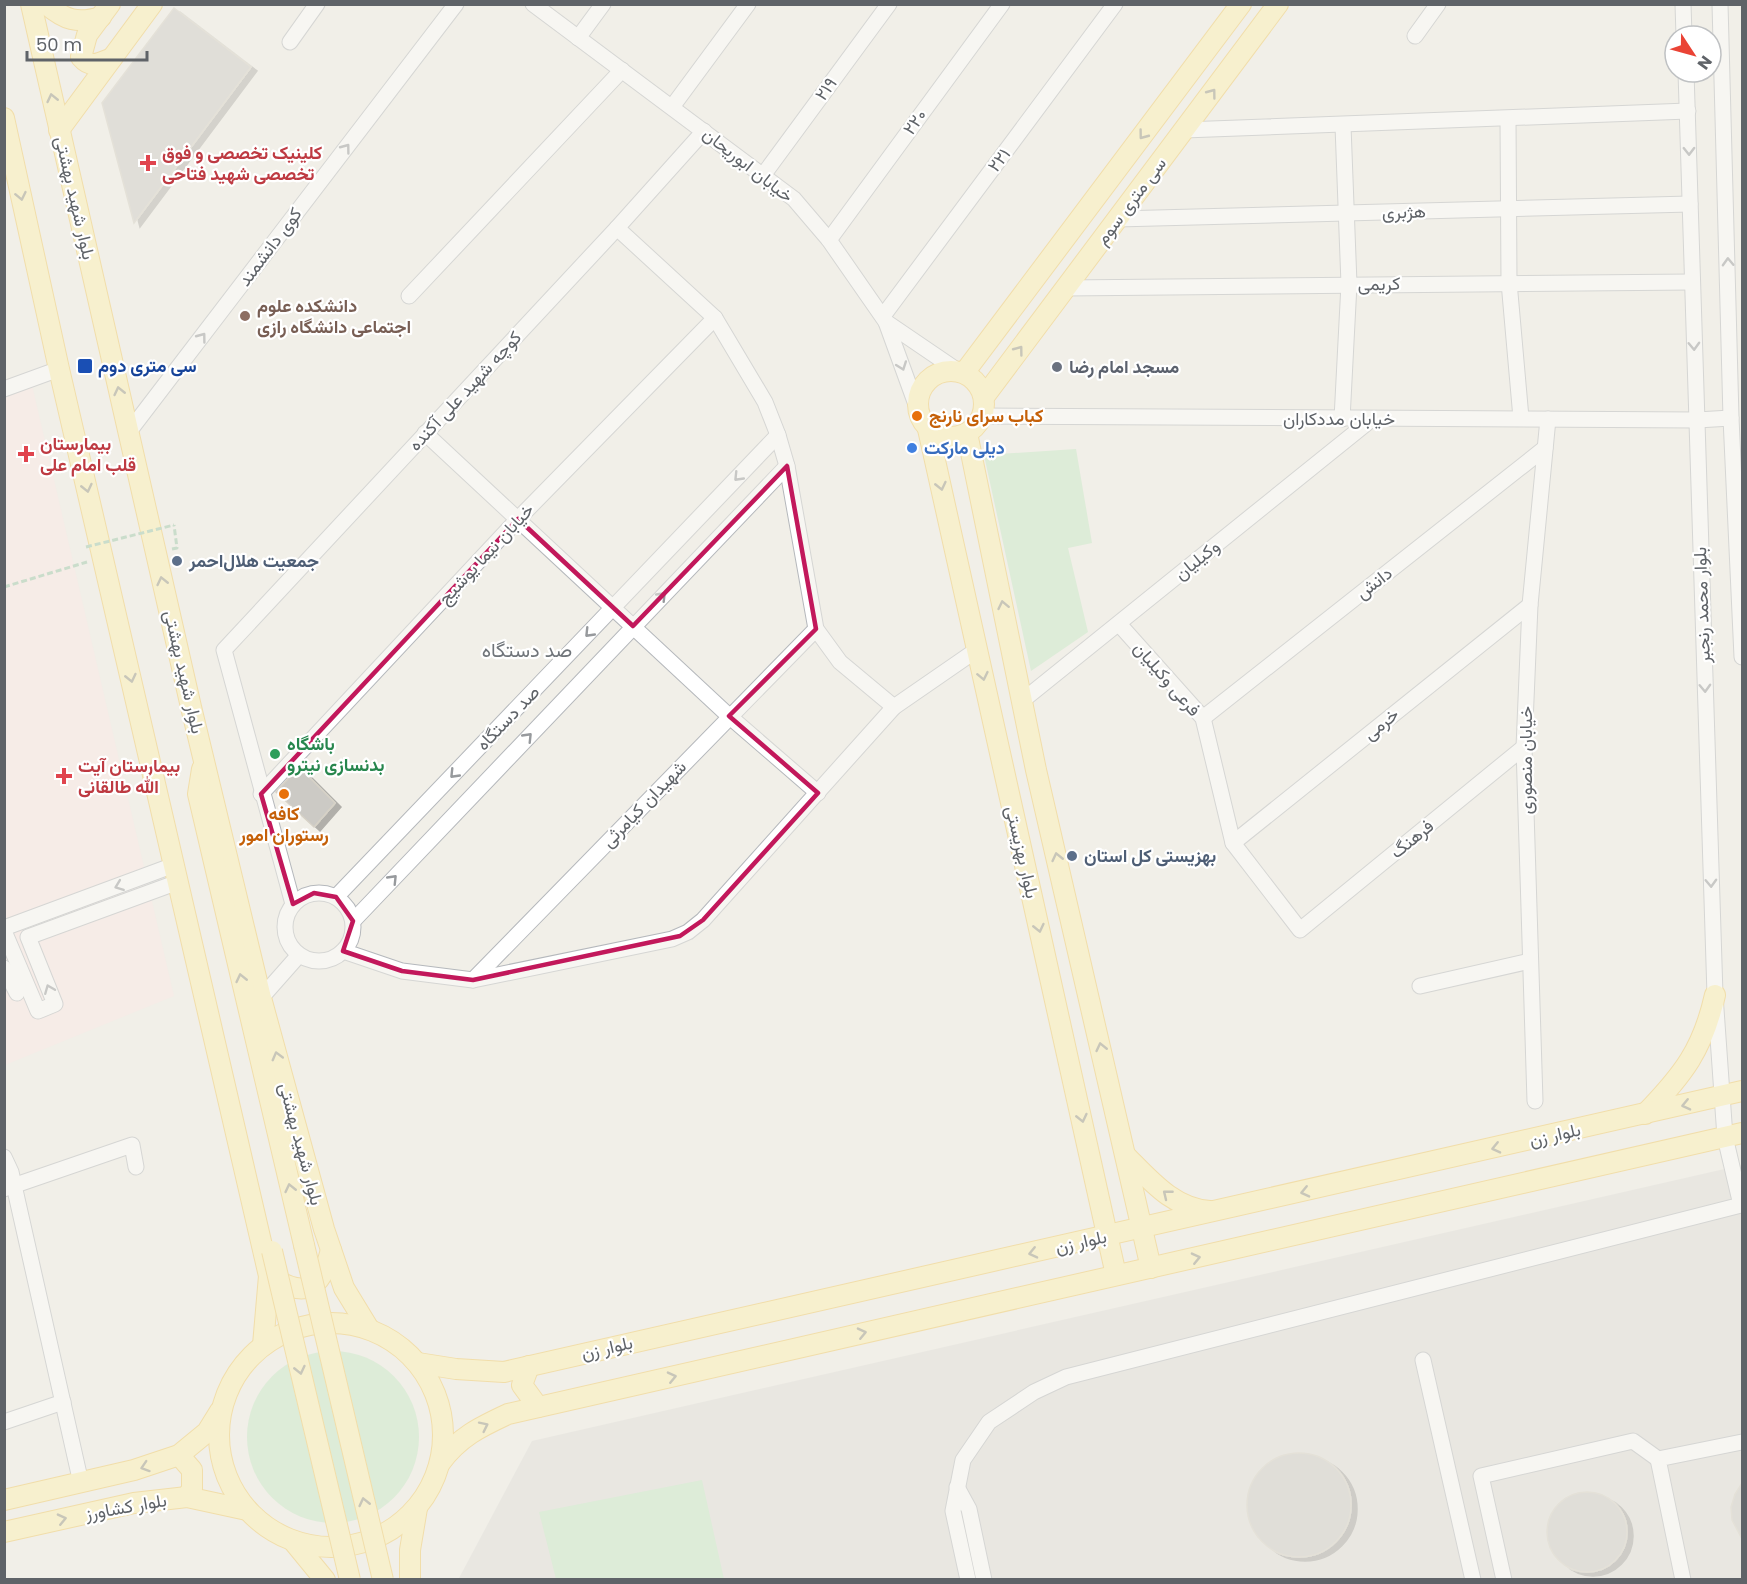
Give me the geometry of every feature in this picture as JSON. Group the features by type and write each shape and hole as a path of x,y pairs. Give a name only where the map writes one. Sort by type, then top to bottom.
{"main road":[{"name":"بلوار شهید بهشتی","path":"31,4 128,433 261,998 331,1250 344,1288 369,1329"},
{"path":"46,4 70,21 83,22 106,11"},
{"path":"59,130 152,4"},
{"name":"سی متری سوم","path":"961,372 1241,4"},
{"name":"سی متری سوم","path":"983,406 1065,288 1278,4"},
{"path":"106,11 87,35 81,57 87,64 94,65 112,58"},
{"path":"4,118 59,369 94,552 152,769 269,1276 263,1345"},
{"path":"943,371 961,372 977,382 983,406 967,433 947,437 928,429 918,410 918,400 926,381 943,371"},
{"name":"بلوار بهزیستی","path":"928,429 1116,1275"},
{"name":"بلوار بهزیستی","path":"967,433 1036,770 1151,1268"},
{"path":"203,756 198,794 383,1580"},
{"path":"152,769 169,800 350,1580"},
{"path":"1005,774 1036,770"},
{"path":"1644,1114 1683,1072 1695,1054 1704,1037 1715,995"},
{"name":"بلوار زن","path":"418,1363 456,1369 504,1372 1219,1212 1743,1091"},
{"path":"440,1463 451,1448 468,1433 508,1414 1734,1135"},
{"path":"1126,1156 1174,1200 1195,1210 1219,1212"},
{"path":"269,1276 295,1290 307,1289 320,1279 331,1250"},
{"path":"342,1323 369,1329 404,1349 428,1377 441,1410 444,1428 440,1463 431,1487 417,1508 396,1527 364,1542 346,1547 319,1547 293,1541 268,1528 247,1510 228,1480 219,1445 222,1408 237,1373 263,1345 287,1331 314,1324 342,1323"},
{"path":"529,1366 522,1385 538,1407"},
{"name":"بلوار کشاورز","path":"4,1500 134,1470 179,1455 207,1432 222,1408"},
{"path":"179,1455 192,1470 192,1489 187,1497"},
{"name":"بلوار کشاورز","path":"4,1532 134,1503 187,1497 247,1510"},
{"path":"410,1580 410,1550 417,1508"},
{"path":"293,1541 326,1580"}],"street":[{"path":"290,42 317,4"},
{"name":"کوی دانشمند","path":"128,433 456,4"},
{"name":"خیابان ابوریحان","path":"533,4 764,174 794,199 829,240 884,319 918,410"},
{"path":"578,38 603,4"},
{"path":"672,107 748,4"},
{"name":"۲۱۹","path":"764,174 889,4"},
{"name":"۲۲۰","path":"829,240 1002,4"},
{"name":"۲۲۱","path":"884,319 1115,4"},
{"path":"1415,36 1438,4"},
{"path":"1683,4 1684,24"},
{"name":"بلوار محمد رنجبر","path":"1720,4 1736,287 1731,418 1737,440 1743,657"},
{"path":"409,296 622,70"},
{"name":"بلوار محمد رنجبر","path":"957,1487 963,1460 989,1422 1008,1407 1066,1377 1741,1205 1730,1160 1734,1135 1720,1096 1715,995 1687,84"},
{"path":"1184,130 1343,126 1688,111"},
{"path":"1508,119 1509,282 1521,418"},
{"path":"1342,419 1349,284 1343,126"},
{"name":"کوچه شهید علی آکنده","path":"261,794 224,650 617,228 704,131"},
{"name":"هژبری","path":"1117,219 1690,204"},
{"path":"617,228 715,318 765,402 787,466 816,629 840,662 894,707"},
{"name":"کریمی","path":"1065,288 1692,282"},
{"name":"خیابان نیما یوشیج","path":"261,794 518,519 715,318"},
{"path":"884,319 961,372"},
{"path":"4,389 59,369"},
{"name":"خیابان مددکاران","path":"983,406 1342,419 1697,420 1731,418"},
{"name":"وکیلیان","path":"1022,701 1372,419"},
{"name":"خیابان منصوری","path":"1535,1101 1524,747 1530,605 1548,419"},
{"path":"425,433 729,716 818,793"},
{"name":"صد دستگاه","path":"336,897 778,435"},
{"name":"دانش","path":"1203,718 1545,448"},
{"name":"صد دستگاه","path":"353,921 787,466"},
{"name":"خرمی","path":"1233,843 1530,605"},
{"name":"فرعی وکیلیان","path":"1119,624 1203,718 1233,843"},
{"name":"شهیدان کیامرثی","path":"473,980 816,629"},
{"path":"344,951 402,971 473,980 672,939 688,932 703,920 894,707 978,649"},
{"name":"فرهنگ","path":"1233,843 1300,930 1524,747"},
{"path":"261,794 293,904"},
{"path":"176,874 28,937 55,1004 38,1011 4,930 176,874"},
{"path":"314,893 336,897 344,903 353,921 350,942 344,951 322,961 299,955 289,945 285,931 286,917 293,904 314,893"},
{"path":"261,998 299,955"},
{"path":"1420,986 1530,961"},
{"path":"4,968 17,993"},
{"path":"9,1187 132,1145 136,1167"},
{"path":"4,1157 9,1187 81,1483"},
{"path":"1423,1360 1473,1580"},
{"path":"4,1422 63,1402"},
{"path":"1503,1580 1481,1476 1633,1441 1658,1459 1683,1580"},
{"path":"1658,1459 1743,1442"},
{"path":"957,1487 953,1511 968,1580"},
{"path":"957,1487 969,1509 984,1580"}],"path":[{"path":"4,587 94,552 174,525 177,548"}],"highlighted area":[{"path":"787,466 816,629 729,716 818,793 703,920 680,936 473,980 402,971 343,951 353,921 336,897 314,893 293,904 261,794 518,519 633,626"}],"shaded area":[{"name":"بیمارستان آیت الله طالقانی","path":"32,385 174,996 5,1065 4,395"},
{"path":"1742,1165 1742,1579 458,1580 532,1441"}],"green space":[{"path":"1076,449 1092,543 1068,548 1088,632 1031,671 984,455"},
{"path":"333,1351 350,1352 366,1357 381,1365 394,1376 405,1389 413,1404 418,1420 418,1454 413,1470 405,1485 394,1498 381,1509 366,1517 350,1522 333,1523 316,1522 300,1517 285,1509 272,1498 261,1485 253,1470 248,1454 247,1437 248,1420 253,1404 261,1389 272,1376 285,1365 300,1357 316,1352"},
{"path":"702,1480 724,1579 556,1579 539,1512"}],"building":[{"name":"کلینیک تخصصی و فوق تخصصی شهید فتاحی","path":"174,8 251,67 134,223 102,103"},
{"path":"299,767 335,803 314,827 276,792"},
{"path":"1299,1453 1319,1457 1328,1462 1342,1476 1347,1485 1351,1505 1347,1525 1342,1534 1328,1548 1319,1553 1299,1557 1279,1553 1270,1548 1256,1534 1251,1525 1247,1505 1251,1485 1256,1476 1270,1462 1279,1457"},
{"path":"1742,1483 1742,1539 1732,1520 1731,1507"},
{"path":"1587,1492 1602,1495 1615,1504 1624,1517 1627,1532 1624,1547 1615,1560 1602,1569 1587,1572 1572,1569 1559,1560 1550,1547 1547,1532 1550,1517 1559,1504 1572,1495"}],"place":[{"name":"کلینیک تخصصی و فوق تخصصی شهید فتاحی","path":"148,163"},
{"name":"دانشکده علوم اجتماعی دانشگاه رازی","path":"245,316"},
{"name":"سی متری دوم","path":"85,366"},
{"name":"مسجد امام رضا","path":"1057,367"},
{"name":"کباب سرای نارنج","path":"917,416"},
{"name":"دیلی مارکت","path":"912,448"},
{"name":"بیمارستان قلب امام علی","path":"26,454"},
{"name":"جمعیت هلال‌احمر","path":"177,561"},
{"name":"باشگاه بدنسازی نیترو","path":"275,754"},
{"name":"بیمارستان آیت الله طالقانی","path":"64,776"},
{"name":"کافه رستوران امور","path":"284,794"},
{"name":"بهزیستی کل استان","path":"1072,856"}],"district":[{"name":"صد دستگاه","path":"527,650"}]}
